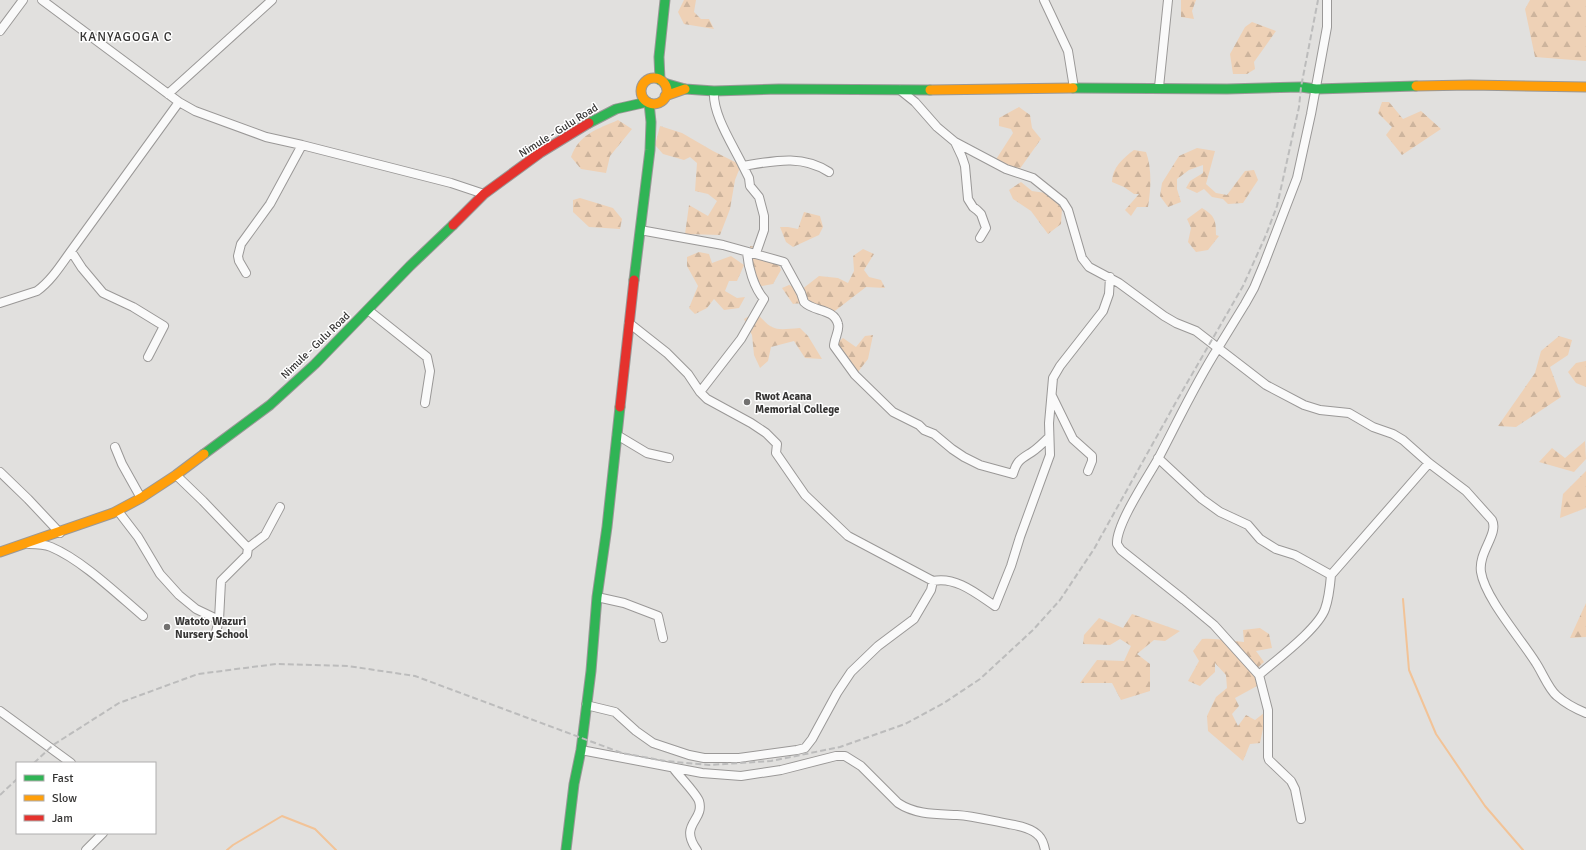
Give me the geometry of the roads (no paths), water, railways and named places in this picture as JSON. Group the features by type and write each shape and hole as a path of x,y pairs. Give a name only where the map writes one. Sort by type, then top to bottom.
{"main road":[{"path":"665,0 659,57 662,82 667,91 666,96"},
{"path":"649,79 659,57"},
{"path":"566,850 574,784 581,750 591,671 597,597 607,527 629,323 650,150 652,122 651,103 642,96 641,90 644,82 655,78 662,82 685,89 714,91 779,89 900,90 1159,87 1227,89 1301,87 1316,89 1463,86 1586,87"},
{"path":"651,103 685,89"},
{"name":"Nimule - Gulu Road","path":"0,552 24,543 60,533 118,511 176,475 270,405 315,364 484,194 540,153 596,119 616,109 641,90"},
{"name":"Nimule - Gulu Road","path":"616,109 651,103"}],"street":[{"path":"0,31 23,0"},
{"path":"42,0 179,102 195,111 272,138 451,184 484,194"},
{"path":"168,94 272,0"},
{"path":"1044,0 1068,51 1074,88"},
{"path":"1159,87 1168,0"},
{"path":"1301,819 1295,789 1291,781 1269,760 1268,757 1268,710 1259,675 1214,625 1121,550 1117,544 1118,534 1134,500 1158,458 1184,407 1254,288 1283,215 1296,178 1316,89 1327,27 1327,0"},
{"path":"900,90 915,102 937,127 955,142 1006,169 1033,178 1063,202 1068,210 1084,262 1093,270 1110,277 1156,311 1176,323 1196,331 1266,385 1284,395 1310,408 1349,413 1374,427 1404,440 1429,463 1466,491 1494,524 1493,532 1480,561 1483,580 1507,621 1556,696 1569,705 1586,713"},
{"path":"714,91 716,110 749,178 750,186 759,197 764,216 764,230 756,253"},
{"path":"0,303 42,288 71,251 96,214 112,197 179,102"},
{"path":"955,142 965,166 968,199 973,207 981,214 986,228 980,238"},
{"path":"246,272 238,256 241,244 270,204 302,145"},
{"path":"743,166 785,159 810,163 829,172"},
{"path":"640,230 723,245 784,262 801,292 804,302 811,308 828,312 834,317 839,325 834,346 855,375 893,412 919,425 924,430 934,434 964,458 980,465 1013,474 1015,466 1023,456 1033,452 1049,437"},
{"path":"71,251 82,268 103,293 133,307 164,326 148,357"},
{"path":"700,392 741,339 764,299 756,287 747,252"},
{"path":"629,323 667,353 688,374 700,392 715,404 752,423 766,433 776,444 776,453 805,496 848,536 934,581 943,580 956,582 995,606 1011,566 1050,455 1049,437 1052,382 1056,372 1085,332 1103,311 1109,294 1110,277"},
{"path":"368,310 427,357 430,371 425,402"},
{"path":"1051,396 1073,439 1092,456 1092,461 1088,471"},
{"path":"617,435 647,453 669,458"},
{"path":"115,447 122,464 141,498"},
{"path":"1158,458 1182,479 1194,492 1220,512 1248,526 1260,539 1276,549 1295,555 1331,575"},
{"path":"1259,675 1315,626 1321,618 1327,603 1331,575 1429,463"},
{"path":"0,472 60,533"},
{"path":"176,475 248,548"},
{"path":"216,632 219,620 221,581 243,560 248,548 264,535 280,507"},
{"path":"118,511 138,537 160,574 179,595 196,609 219,620"},
{"path":"24,543 50,547 76,562 95,575 143,616"},
{"path":"586,705 615,712 636,731 653,742 689,755 704,758 739,758 805,748 812,739 837,693 851,672 878,646 914,618 931,590 934,581"},
{"path":"597,597 624,603 658,616 663,638"},
{"path":"0,711 70,762"},
{"path":"581,750 674,769 741,776 781,770 836,756 845,756 861,766 903,807 914,811 938,815 958,815 1023,827 1039,835 1043,841 1045,850"},
{"path":"674,769 698,800 700,808 690,834 692,842 697,850"},
{"path":"86,850 102,834"}],"waterway":[{"path":"1403,599 1409,670 1436,734 1485,806 1523,850"},
{"path":"227,850 282,816 315,829 336,850"}],"railway":[{"path":"35,762 53,745 119,703 198,674 276,664 348,666 415,676 622,753 665,761 709,765 771,761 840,747 905,724 944,703 980,679 1033,630 1060,600 1094,549 1243,286 1266,235 1277,206 1299,107 1301,87 1318,0"},
{"path":"0,795 16,780"}],"place":[{"name":"Rwot Acana Memorial College","path":"747,402"},
{"name":"Watoto Wazuri Nursery School","path":"167,627"}],"district":[{"name":"KANYAGOGA C","path":"126,36"}]}
